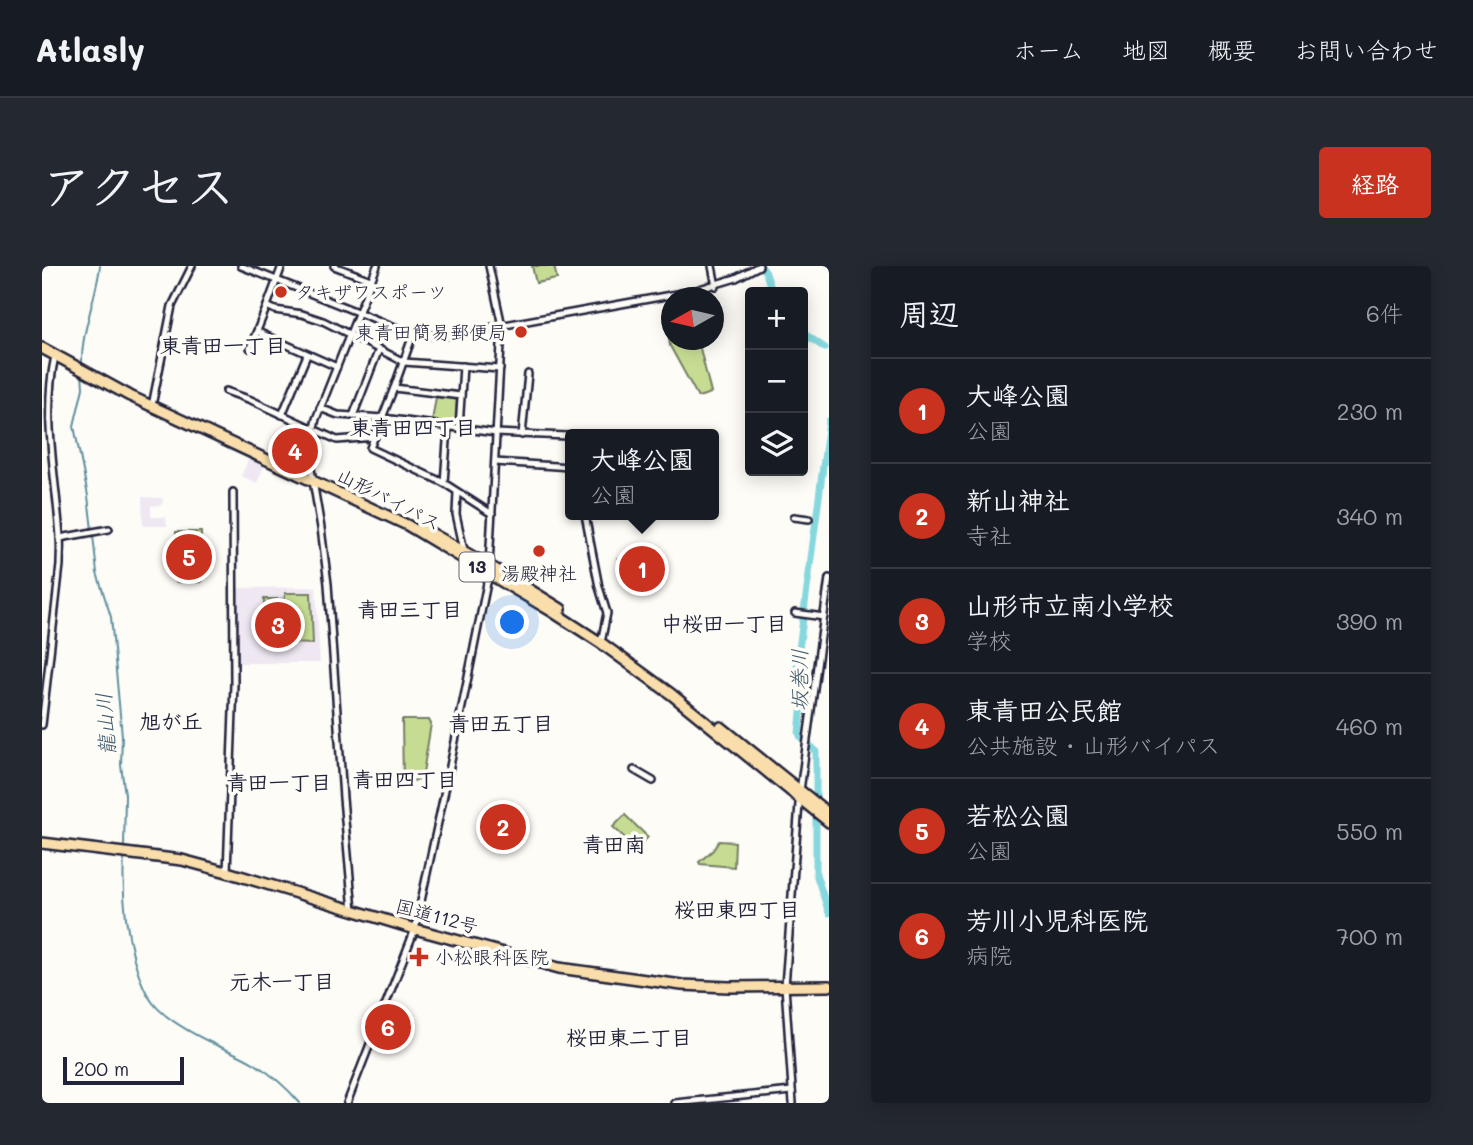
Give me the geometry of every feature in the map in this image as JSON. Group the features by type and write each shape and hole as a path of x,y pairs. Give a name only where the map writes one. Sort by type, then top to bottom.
{"highway":[{"name":"山形バイパス","path":"42,342 130,396 392,512 465,552 601,643 800,795 829,814"},
{"name":"山形バイパス","path":"42,348 68,360"},
{"name":"山形バイパス","path":"88,371 312,476 531,590 678,693 829,822"},
{"name":"国道112号","path":"42,843 182,860 415,929 559,968 682,985 829,986"}],"street":[{"path":"153,401 172,306 192,266"},
{"path":"242,266 359,313 414,332 444,336 716,286 757,267"},
{"path":"250,348 282,266"},
{"path":"334,266 371,280"},
{"path":"353,911 328,584 309,457 313,429 320,408 377,266"},
{"path":"347,1103 415,929 490,570 502,326 489,266"},
{"path":"712,266 716,286"},
{"path":"267,306 323,321 404,362 500,369"},
{"path":"258,332 337,367"},
{"path":"414,332 370,448 444,483 492,514"},
{"path":"353,416 379,349"},
{"path":"282,415 307,355"},
{"path":"42,725 58,593 60,538 45,426 45,376 55,356"},
{"path":"459,428 463,366"},
{"path":"522,435 527,374"},
{"path":"394,388 461,396"},
{"path":"226,391 337,440 375,437"},
{"path":"320,408 338,415 383,418 496,433 565,436"},
{"path":"444,483 448,427"},
{"path":"495,463 565,467"},
{"path":"227,872 234,675 233,492"},
{"path":"457,492 456,514 465,552"},
{"path":"794,517 809,519"},
{"path":"586,520 599,587 607,612 602,638"},
{"path":"60,538 108,529"},
{"path":"793,1103 785,986 800,795 829,578"},
{"path":"795,613 824,617"},
{"path":"634,770 653,781"},
{"path":"675,1103 792,1091"}],"shaded area":[{"path":"249,458 265,464 257,483 241,476"},
{"path":"142,497 162,498 161,505 151,506 151,517 166,517 167,526 143,525"},
{"path":"316,587 320,663 237,663 237,588"}],"green space":[{"path":"532,266 554,266 557,279 536,283"},
{"path":"672,350 700,350 711,393 698,397"},
{"path":"436,397 457,399 456,424 432,421"},
{"path":"176,532 201,532 201,582 176,582"},
{"path":"650,552 660,559 645,579 619,559"},
{"path":"285,593 311,593 313,644 264,642 264,599 285,599"},
{"path":"402,720 429,720 431,724 422,779 403,783"},
{"path":"625,815 648,837 637,849 613,827"},
{"path":"719,841 735,842 734,867 700,864"}],"waterway":[{"name":"龍山川","path":"82,364 84,339 100,266"},
{"path":"761,266 770,287"},
{"path":"808,336 825,348"},
{"name":"龍山川","path":"82,373 83,388 74,426 92,530"},
{"name":"坂巻川","path":"816,806 816,751 799,733 803,693 797,665 829,421"},
{"name":"龍山川","path":"93,535 97,573 111,617 122,736 124,848"},
{"name":"坂巻川","path":"816,817 816,874 829,913"},
{"name":"龍山川","path":"124,857 128,934 140,977 153,1003 183,1027 261,1068 300,1103"}],"place":[{"name":"タキザワスポーツ","path":"281,292"},
{"name":"東青田簡易郵便局","path":"521,332"},
{"name":"東青田公民館","path":"295,451"},
{"name":"湯殿神社","path":"539,551"},
{"name":"若松公園","path":"189,557"},
{"name":"大峰公園","path":"642,569"},
{"name":"山形市立南小学校","path":"278,625"},
{"name":"新山神社","path":"503,827"},
{"name":"小松眼科医院","path":"419,957"},
{"name":"芳川小児科医院","path":"388,1027"}],"district":[{"name":"東青田一丁目","path":"223,346"},
{"name":"東青田四丁目","path":"413,428"},
{"name":"青田三丁目","path":"410,610"},
{"name":"中桜田一丁目","path":"724,624"},
{"name":"旭が丘","path":"171,722"},
{"name":"青田五丁目","path":"501,724"},
{"name":"青田四丁目","path":"405,780"},
{"name":"青田一丁目","path":"279,783"},
{"name":"青田南","path":"614,845"},
{"name":"桜田東四丁目","path":"737,910"},
{"name":"元木一丁目","path":"282,982"},
{"name":"桜田東二丁目","path":"629,1038"}]}
